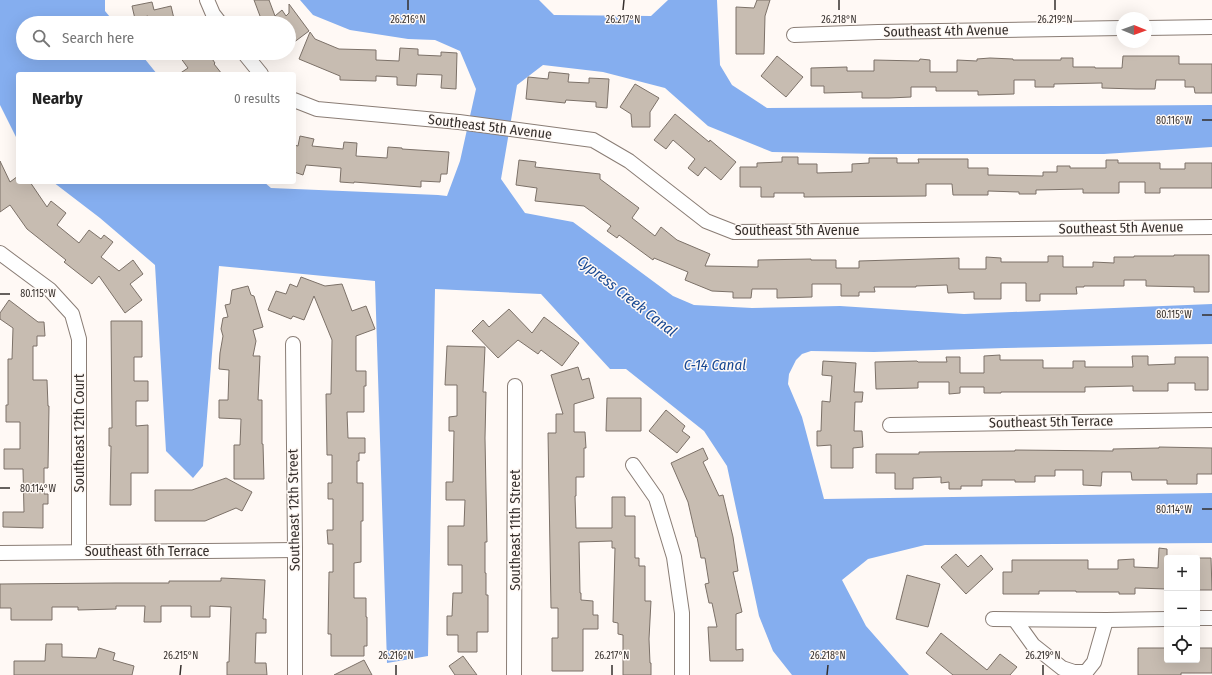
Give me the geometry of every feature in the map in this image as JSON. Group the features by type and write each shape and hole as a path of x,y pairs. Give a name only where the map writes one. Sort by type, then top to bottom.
{"street":[{"path":"207,0 215,16"},
{"path":"1152,28 1212,27"},
{"name":"Southeast 4th Avenue","path":"794,35 1116,28"},
{"path":"249,60 258,72"},
{"name":"Southeast 5th Avenue","path":"296,101 317,109 459,122 593,140 629,161 706,221 734,232 1212,227"},
{"name":"Southeast 12th Court","path":"0,253 50,290 72,314 79,339 79,552"},
{"name":"Southeast 12th Street","path":"292,344 295,675"},
{"name":"Southeast 11th Street","path":"514,675 515,386"},
{"name":"Southeast 5th Terrace","path":"890,425 1212,420"},
{"path":"633,465 656,498 674,557 682,613 682,675"},
{"name":"Southeast 6th Terrace","path":"0,553 295,550"},
{"path":"1200,618 1212,618"},
{"path":"992,619 1164,619"},
{"path":"1015,620 1033,645 1062,668 1086,674 1094,662 1106,620"}],"water":[{"path":"0,0 105,0 105,11 109,16 16,16 16,60 146,60 155,72 16,72 16,137 0,105"},
{"path":"300,0 539,0 554,15 651,16 668,0 717,0 720,65 732,85 767,108 1212,105 1212,147 1104,154 878,154 772,152 708,126 665,88 603,72 543,65 517,85 501,179 525,213 573,222 673,296 694,305 752,308 840,306 964,314 1212,304 1212,344 874,352 811,351 802,354 796,360 789,374 788,384 802,417 824,499 1212,493 1212,543 925,545 868,559 842,580 866,626 909,675 792,675 773,651 759,616 727,466 704,431 626,369 610,369 541,294 435,289 428,656 387,663 375,281 219,266 203,466 193,478 166,451 155,265 100,218 56,184 266,184 271,188 447,196 460,161 476,89 460,51 435,40 408,39 350,30 313,15"}],"building":[{"path":"254,0 269,0 275,16 260,16"},
{"path":"757,0 770,0 765,16 764,54 736,54 736,7 754,8"},
{"path":"152,2 154,10 171,6 173,16 134,16 132,6"},
{"path":"289,4 309,31 296,41 296,16 286,16 289,13"},
{"path":"282,10 286,16 275,16"},
{"path":"310,32 315,39 339,49 376,50 376,60 399,61 400,48 418,49 418,55 441,56 441,52 457,53 456,89 441,88 442,75 417,74 416,86 397,85 397,77 376,76 376,81 340,80 340,76 299,59"},
{"path":"777,56 803,77 786,97 761,76"},
{"path":"1123,56 1179,56 1179,64 1212,64 1212,93 1195,93 1194,87 1185,87 1185,80 1156,80 1155,89 1136,89 1102,88 1102,83 1054,84 1054,87 1035,87 1035,80 1014,80 1014,94 978,95 978,91 936,91 936,87 911,87 911,97 889,98 862,98 862,92 824,93 824,86 811,86 811,68 847,67 847,71 874,71 874,60 930,60 930,72 957,72 957,60 977,61 977,59 990,58 1013,60 1061,60 1061,58 1073,58 1073,67 1122,68"},
{"path":"182,60 213,60 220,72 182,72 188,68"},
{"path":"549,72 569,74 568,82 589,83 589,78 609,79 607,108 596,107 596,102 566,100 565,103 526,99 528,77 548,79"},
{"path":"635,84 659,98 650,112 650,127 632,127 631,114 620,107"},
{"path":"675,114 709,142 710,140 736,162 721,180 705,167 698,176 688,168 695,159 673,140 666,149 654,140"},
{"path":"300,136 314,139 312,146 343,149 344,142 357,143 356,156 387,158 388,147 449,152 447,174 441,174 440,182 421,181 421,187 340,182 341,168 306,165 303,175 296,173 296,146 298,146"},
{"path":"782,157 798,157 798,164 817,164 817,173 852,172 852,164 869,163 869,158 897,158 897,163 919,163 918,159 968,159 968,168 988,168 988,175 1043,176 1043,172 1057,172 1057,166 1070,166 1070,168 1106,168 1106,160 1118,160 1118,163 1160,163 1160,169 1185,169 1185,163 1212,163 1212,188 1160,188 1160,193 1145,193 1145,182 1119,182 1119,193 1083,193 1083,189 1036,190 1036,194 988,191 988,195 953,195 952,184 926,184 926,196 804,197 804,193 774,193 774,197 761,197 761,187 740,187 740,167 757,167 757,163 782,162"},
{"path":"519,160 536,162 535,167 600,174 600,179 639,208 632,218 655,236 661,227 677,240 710,254 705,266 758,267 758,260 811,259 836,260 836,268 859,268 859,261 959,258 959,269 986,269 986,257 1001,258 1001,262 1048,262 1048,256 1063,256 1063,267 1093,267 1093,262 1114,263 1114,257 1209,255 1209,292 1194,292 1194,287 1146,286 1146,280 1124,280 1124,286 1076,287 1077,294 1040,294 1040,301 1026,301 1026,283 1001,283 1001,299 974,299 974,292 948,293 947,285 874,287 875,292 859,292 859,296 841,296 841,284 812,284 812,297 777,298 777,289 752,289 751,298 733,298 733,292 712,291 685,280 688,272 654,258 653,260 619,235 617,238 607,231 611,226 584,206 535,201 537,188 516,185"},
{"path":"0,161 10,182 16,178 16,184 31,184 47,207 51,201 66,213 57,225 79,243 89,230 101,239 104,235 113,242 101,257 119,271 133,260 143,274 130,284 142,300 125,313 99,276 92,284 64,262 66,260 27,229 10,205 0,212"},
{"path":"301,277 325,286 342,284 352,311 366,306 375,329 356,336 356,371 366,371 366,386 364,386 364,412 347,412 348,438 365,438 365,453 359,453 359,461 357,461 357,483 363,483 361,562 354,563 354,598 366,598 367,646 364,646 364,656 331,656 331,634 328,634 329,572 333,572 333,544 328,544 327,530 333,530 333,499 328,499 328,483 332,483 332,455 327,455 326,394 331,394 332,340 314,296 304,320 293,316 291,319 268,310 276,291 286,294 290,284 297,287"},
{"path":"248,286 251,295 254,296 263,327 253,330 256,341 253,356 260,356 258,400 262,400 264,479 234,479 234,445 240,445 241,419 219,418 219,400 228,400 229,370 219,369 223,336 221,329 223,318 228,317 225,305 230,304 232,290"},
{"path":"9,300 38,322 44,322 45,336 37,336 37,346 33,346 33,380 47,380 49,406 48,468 44,468 44,494 48,494 48,504 43,504 43,528 3,527 3,512 24,512 23,469 4,469 4,449 20,449 20,422 6,422 6,405 8,405 8,359 12,359 13,328 0,319 0,313"},
{"path":"509,309 532,333 544,317 579,343 562,366 541,350 538,354 518,340 498,358 472,331 483,320 489,327"},
{"path":"111,321 142,321 142,357 134,357 134,381 148,381 148,401 136,401 136,426 148,425 148,473 131,473 131,505 110,505 111,446 109,446 109,428 112,428"},
{"path":"447,346 485,347 483,392 486,392 485,438 487,542 485,542 485,573 486,595 488,595 488,632 477,632 477,652 458,652 458,635 447,635 447,616 452,616 453,593 462,593 462,565 448,565 448,526 464,526 465,500 446,500 446,482 453,482 454,431 449,431 449,417 457,416 457,385 445,385"},
{"path":"1000,355 1000,360 1043,360 1043,368 1073,368 1073,361 1085,361 1085,367 1133,367 1132,356 1148,356 1148,365 1175,364 1175,357 1208,357 1208,390 1195,390 1195,383 1168,383 1168,391 1133,391 1133,386 1085,387 1085,392 984,393 984,387 960,387 960,393 949,394 949,382 918,382 918,388 876,389 875,362 947,362 946,357 960,357 960,373 984,373 984,356"},
{"path":"823,361 856,363 854,392 863,392 862,402 855,402 854,431 862,431 863,447 853,448 853,468 831,468 831,445 817,446 817,431 821,431 822,401 830,402 832,376 822,375"},
{"path":"578,367 582,380 589,378 594,398 574,404 574,432 585,432 586,448 584,448 584,477 576,477 576,528 612,528 612,497 625,497 625,516 635,516 635,558 639,558 639,566 645,566 645,601 651,601 649,639 651,675 623,675 623,635 618,634 618,623 613,622 615,548 612,548 612,541 579,542 581,600 593,601 593,615 598,615 598,629 583,629 583,671 552,671 552,638 558,638 558,608 551,608 548,433 556,433 556,414 563,414 551,375"},
{"path":"607,398 641,398 641,431 606,431"},
{"path":"666,410 685,426 682,431 690,437 677,453 649,431"},
{"path":"1159,447 1212,448 1212,474 1197,474 1197,484 1167,484 1167,480 1132,480 1131,472 1102,472 1101,486 1083,485 1083,470 1055,470 1055,476 1035,476 1035,482 1015,482 1015,480 982,480 982,486 961,486 961,489 949,489 949,482 941,483 941,477 913,478 913,489 895,489 895,473 876,473 876,454 919,454 919,452 1015,450 1113,451 1113,449"},
{"path":"703,448 708,459 703,462 719,496 723,495 733,537 738,571 733,572 742,612 736,614 736,650 743,649 743,661 710,661 708,627 717,627 712,603 709,603 705,584 709,583 705,558 701,558 688,502 671,463"},
{"path":"226,478 252,492 242,511 236,508 205,521 155,521 155,490 192,490"},
{"path":"1159,548 1167,549 1167,555 1164,555 1164,589 1135,588 1135,594 1119,594 1119,592 1039,591 1039,594 1003,594 1003,572 1012,572 1012,560 1088,560 1088,569 1118,569 1118,560 1134,559 1134,567 1158,568"},
{"path":"956,554 968,567 981,555 993,569 966,594 941,567"},
{"path":"1200,558 1211,558 1212,590 1200,590"},
{"path":"907,575 940,584 928,627 896,619"},
{"path":"221,578 265,580 263,619 266,619 266,633 256,633 255,663 266,663 267,675 227,675 227,662 229,662 231,607 210,606 210,617 191,617 191,606 161,606 161,622 144,622 145,606 116,606 116,609 78,610 78,607 52,607 52,620 11,620 11,608 0,608 0,584 169,583 169,581 221,581"},
{"path":"941,633 987,670 1000,654 1017,667 1010,675 953,675 926,653"},
{"path":"46,644 62,644 62,657 96,658 99,648 115,653 113,660 134,666 132,675 14,675 14,661 45,661"},
{"path":"1138,648 1164,648 1164,663 1200,663 1200,648 1212,648 1212,673 1138,675"},
{"path":"463,656 477,675 455,675 449,666"},
{"path":"364,660 372,675 334,675"}],"water label":[{"name":"Cypress Creek Canal","path":"627,296"},
{"name":"C-14 Canal","path":"715,365"}]}
